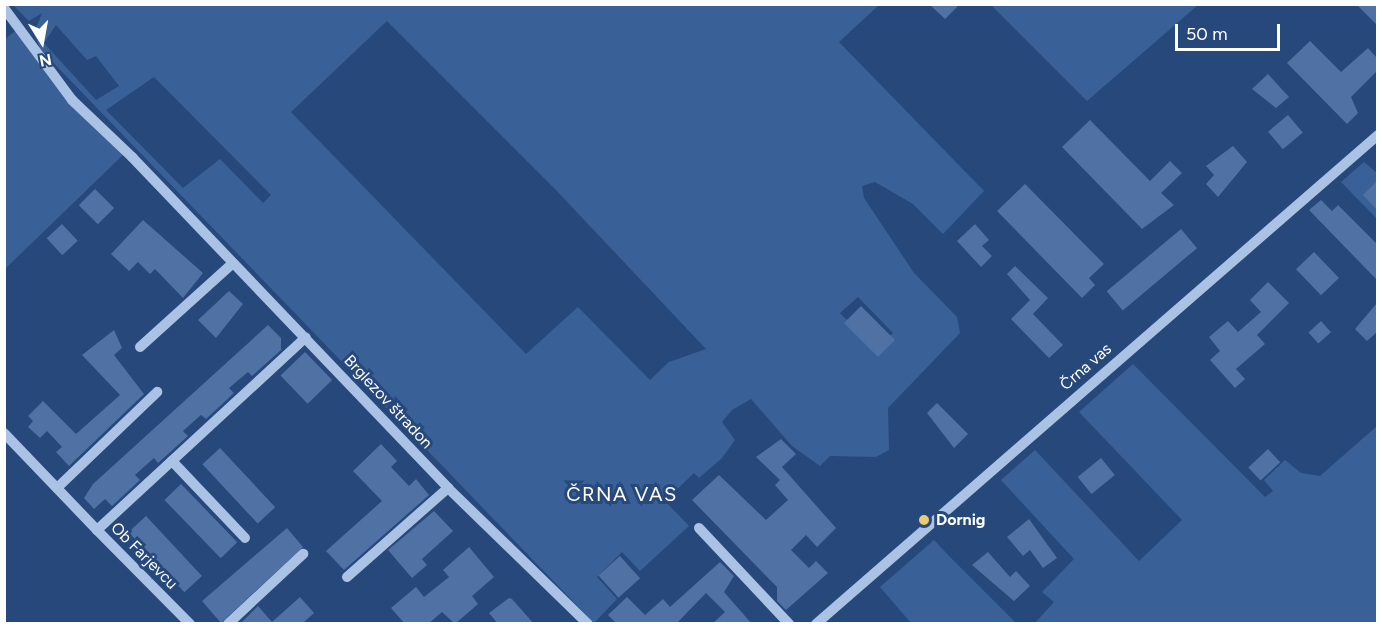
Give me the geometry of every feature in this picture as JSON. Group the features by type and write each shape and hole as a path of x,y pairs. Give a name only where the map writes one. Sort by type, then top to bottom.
{"street":[{"name":"Brglezov štradon","path":"4,8 72,100 132,157 448,488 588,624"},
{"name":"Črna vas","path":"816,624 1377,135"},
{"path":"140,347 233,263"},
{"name":"Ob Farjevcu","path":"190,624 97,530 306,337"},
{"path":"57,488 157,392"},
{"path":"4,433 97,530"},
{"path":"172,461 245,538"},
{"path":"347,577 448,488"},
{"path":"699,528 789,624"},
{"path":"228,624 303,554"}],"shaded area":[{"path":"13,5 879,5 839,42 984,191 943,234 913,204 875,182 862,186 864,198 914,273 957,317 960,333 888,408 889,450 876,457 830,456 820,466 792,446 751,399 732,410 722,422 735,440 722,458 699,478 694,473 665,501 689,526 640,571 622,552 597,577 617,599 594,623 40,49 34,34 42,13 29,21","holes":["387,21 554,188 706,349 669,362 650,380 578,307 526,354 291,112","56,25 87,60 96,56 119,86 96,100 44,43","154,77 271,195 263,203 220,159 183,188 106,110","858,297 893,333 874,348 840,313"]},
{"path":"991,5 1198,5 1087,101"},
{"path":"18,29 125,153 5,269 5,39"},
{"path":"1364,162 1377,173 1377,219 1341,182"},
{"path":"1133,364 1265,497 1273,491 1264,480 1285,460 1301,473 1320,476 1377,426 1377,623 1035,623 1054,602 1042,592 1074,559 1001,480 1035,450 1139,561 1182,520 1079,412"},
{"path":"934,540 1016,623 911,623 880,587"}],"building":[{"path":"929,4 960,4 945,19"},
{"path":"1356,4 1377,4 1377,25"},
{"path":"1310,41 1341,72 1368,48 1377,58 1377,71 1351,97 1358,113 1347,124 1287,63"},
{"path":"1268,74 1289,97 1276,108 1252,89"},
{"path":"1288,115 1303,133 1283,149 1268,132"},
{"path":"1090,120 1150,181 1170,161 1182,173 1161,193 1174,205 1142,229 1062,147"},
{"path":"1233,146 1247,162 1218,197 1206,184 1214,175 1206,166"},
{"path":"1377,181 1377,210 1363,195"},
{"path":"1025,184 1104,264 1089,278 1095,285 1082,298 997,211"},
{"path":"95,189 114,208 98,224 79,205"},
{"path":"1321,200 1332,211 1338,205 1377,244 1377,280 1309,210"},
{"path":"143,220 203,273 183,298 155,269 150,274 138,262 129,271 111,254"},
{"path":"62,224 78,241 62,255 47,238"},
{"path":"975,224 989,240 982,246 992,256 981,267 957,241"},
{"path":"1181,229 1197,248 1123,311 1107,291"},
{"path":"1314,252 1339,278 1321,295 1296,269"},
{"path":"1015,266 1048,298 1033,314 1063,345 1049,358 1011,319 1030,300 1007,274"},
{"path":"1268,282 1289,303 1257,335 1265,344 1236,369 1245,379 1235,388 1210,360 1220,351 1209,337 1228,321 1238,332 1261,312 1250,300"},
{"path":"229,291 243,304 216,338 198,320"},
{"path":"1377,303 1377,332 1367,341 1355,329"},
{"path":"861,306 895,340 878,357 844,323"},
{"path":"1321,321 1331,332 1318,344 1308,332"},
{"path":"268,325 281,338 281,350 252,376 248,372 229,388 234,393 206,419 201,415 183,431 188,436 158,463 154,458 135,475 140,480 112,506 105,499 94,509 84,498 93,484"},
{"path":"114,330 122,348 114,355 144,394 69,466 56,452 62,447 47,431 40,438 28,427 33,421 28,416 43,401 76,434 120,395 82,355"},
{"path":"305,352 332,380 308,404 281,376"},
{"path":"937,403 968,434 954,448 927,413"},
{"path":"781,439 796,454 782,467 836,528 817,547 806,535 791,550 809,568 816,561 828,573 786,610 777,601 777,587 692,500 719,475 766,520 788,500 775,485 780,480 756,457"},
{"path":"381,444 397,461 391,467 409,486 416,479 429,495 344,570 326,551 382,501 353,471"},
{"path":"220,448 275,507 258,524 202,464"},
{"path":"1268,449 1280,462 1261,481 1248,467"},
{"path":"1101,458 1115,475 1092,494 1078,477"},
{"path":"181,484 237,542 221,558 164,500"},
{"path":"434,511 453,531 422,559 427,565 412,578 388,550"},
{"path":"146,516 202,576 184,592 128,532"},
{"path":"1029,519 1057,558 1043,568 1030,550 1023,556 1007,537"},
{"path":"287,528 303,547 221,623 202,601"},
{"path":"469,547 494,577 472,596 478,604 455,624 442,612 428,624 405,624 391,608 416,587 424,597 449,577 443,570"},
{"path":"988,552 1010,577 1016,571 1030,586 1014,601 972,565"},
{"path":"620,556 640,578 619,598 598,575"},
{"path":"720,562 734,576 724,592 752,624 712,624 725,612 706,593 676,624 617,624 608,615 627,597 645,615 663,599 670,607"},
{"path":"300,597 314,613 302,624 240,624 258,606 272,622"},
{"path":"509,598 534,624 498,624 489,613"}],"place":[{"name":"Dornig","path":"924,520"}],"district":[{"name":"ČRNA VAS","path":"622,494"}]}
